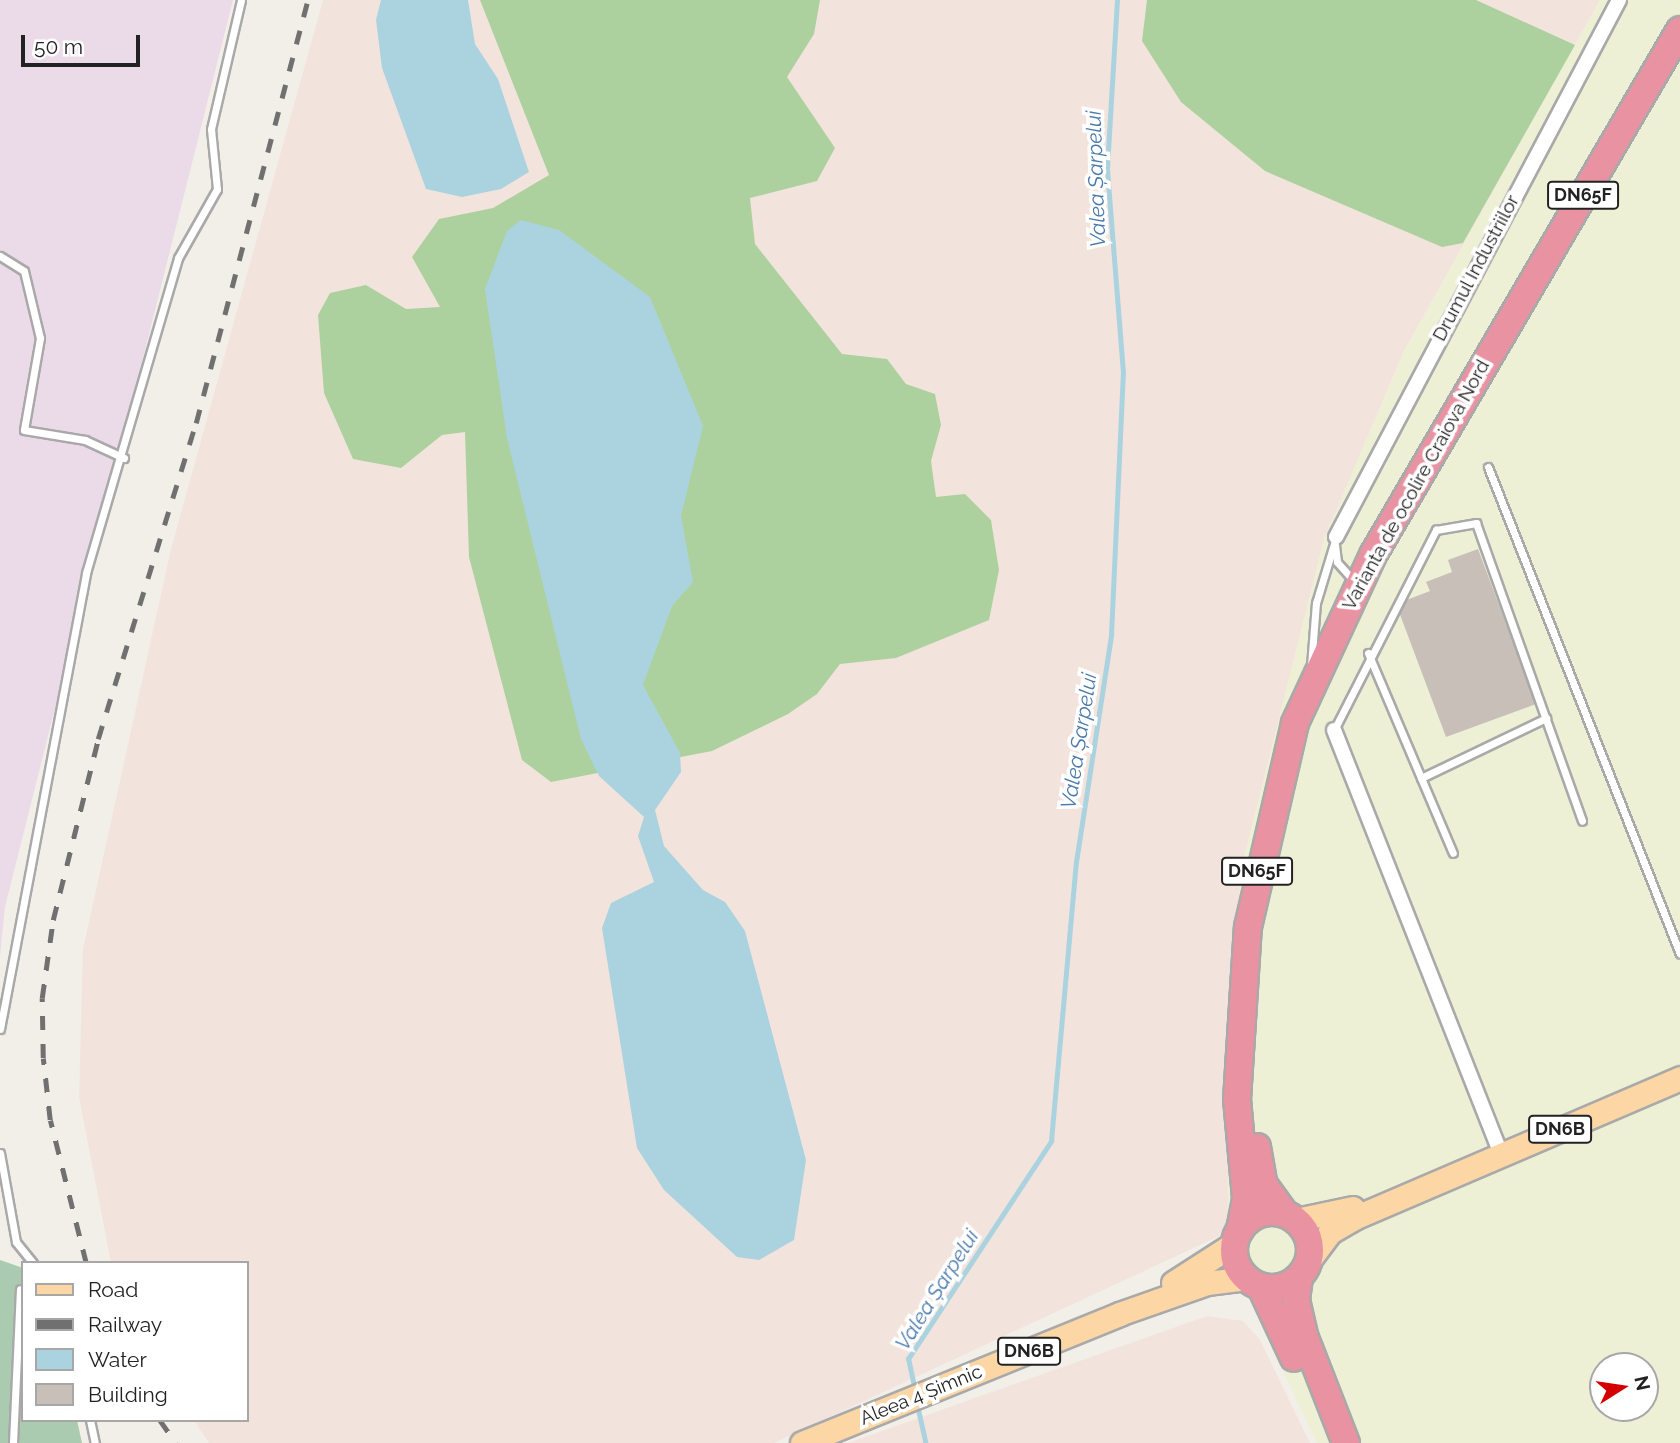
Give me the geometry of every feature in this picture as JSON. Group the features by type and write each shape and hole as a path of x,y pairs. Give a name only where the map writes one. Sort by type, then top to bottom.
{"highway":[{"name":"Varianta de ocolire Craiova Nord","path":"1237,1236 1246,1198 1237,1100 1256,878 1279,775 1310,690 1359,584 1680,30"},
{"name":"Varianta de ocolire Craiova Nord","path":"1241,1059 1264,1185 1290,1217"},
{"name":"DN6B","path":"1237,1236 1260,1214 1290,1217"},
{"path":"1290,1217 1308,1238 1296,1300 1305,1338 1346,1443"},
{"path":"1237,1236 1254,1283 1330,1443"},
{"name":"DN6B","path":"1254,1283 1304,1269"}],"main road":[{"name":"DN6B","path":"1304,1269 1338,1227 1439,1180 1680,1078"},
{"name":"DN6B","path":"1290,1217 1335,1214 1439,1180"},
{"name":"Aleea 4 Șimnic","path":"1119,1314 1237,1236"},
{"name":"Aleea 4 Șimnic","path":"802,1443 1119,1314 1207,1283 1254,1283"}],"street":[{"name":"Drumul Industriilor","path":"1336,537 1619,0"},
{"path":"1334,730 1501,1153"}],"lane":[{"path":"0,1029 60,689 86,573 124,457 178,258 216,188 211,129 241,0"},
{"path":"0,256 24,271 40,338 24,430 85,440 124,457"},
{"path":"1488,467 1680,954"},
{"path":"1334,730 1368,653 1436,530 1476,523 1582,821"},
{"path":"1336,537 1337,562 1359,584"},
{"name":"Drumul Industriilor","path":"1310,690 1316,603 1336,537"},
{"path":"1368,653 1453,853"},
{"path":"1421,778 1546,718"},
{"path":"0,1153 16,1242 31,1261"},
{"path":"13,1443 20,1289"},
{"path":"90,1422 95,1443"}],"shaded area":[{"path":"0,0 233,0 5,907 0,956"},
{"path":"323,0 1600,0 1403,353 1232,1177 1228,1232 774,1443 209,1443 195,1422 248,1422 248,1261 111,1261 79,1097 83,949 171,549"},
{"path":"1207,1316 1243,1321 1260,1340 1310,1443 848,1443"}],"green space":[{"path":"480,0 820,0 814,34 787,77 835,148 817,181 750,198 755,244 842,354 887,359 906,384 935,394 941,425 931,461 936,497 965,494 991,520 999,570 989,620 896,658 840,664 817,694 788,714 712,751 551,782 522,760 469,557 465,432 442,435 401,468 353,459 324,393 318,315 330,293 366,285 406,309 440,307 412,257 439,219 493,208 549,175"},
{"path":"1147,0 1476,0 1575,45 1463,243 1442,247 1265,171 1181,102 1142,41"},
{"path":"1600,0 1680,0 1680,1443 1317,1443 1255,1312 1228,1232 1227,1084 1241,869 1324,539 1403,353"},
{"path":"0,1260 21,1267 21,1422 77,1422 82,1443 0,1443"}],"water":[{"path":"381,0 468,0 475,44 498,79 529,172 501,189 462,197 426,189 382,68 376,20"},
{"path":"521,220 559,230 650,297 703,426 681,516 693,582 672,606 643,685 680,753 681,772 655,810 664,846 703,890 725,902 745,931 806,1160 794,1240 759,1260 737,1257 664,1190 637,1148 602,928 611,903 654,882 638,836 644,817 599,776 581,739 507,438 485,289 507,231"}],"building":[{"path":"1478,549 1536,704 1446,737 1396,604 1430,591 1426,582 1452,572 1448,560"}],"waterway":[{"name":"Valea Șarpelui","path":"915,1391 908,1359 1051,1141 1076,862 1111,635 1123,373 1107,168 1117,0"},
{"name":"Valea Șarpelui","path":"917,1403 926,1443"}],"railway":[{"path":"85,1261 50,1120 43,1058 42,998 53,920 98,739 196,423 308,0"},
{"path":"161,1422 176,1443"}]}
